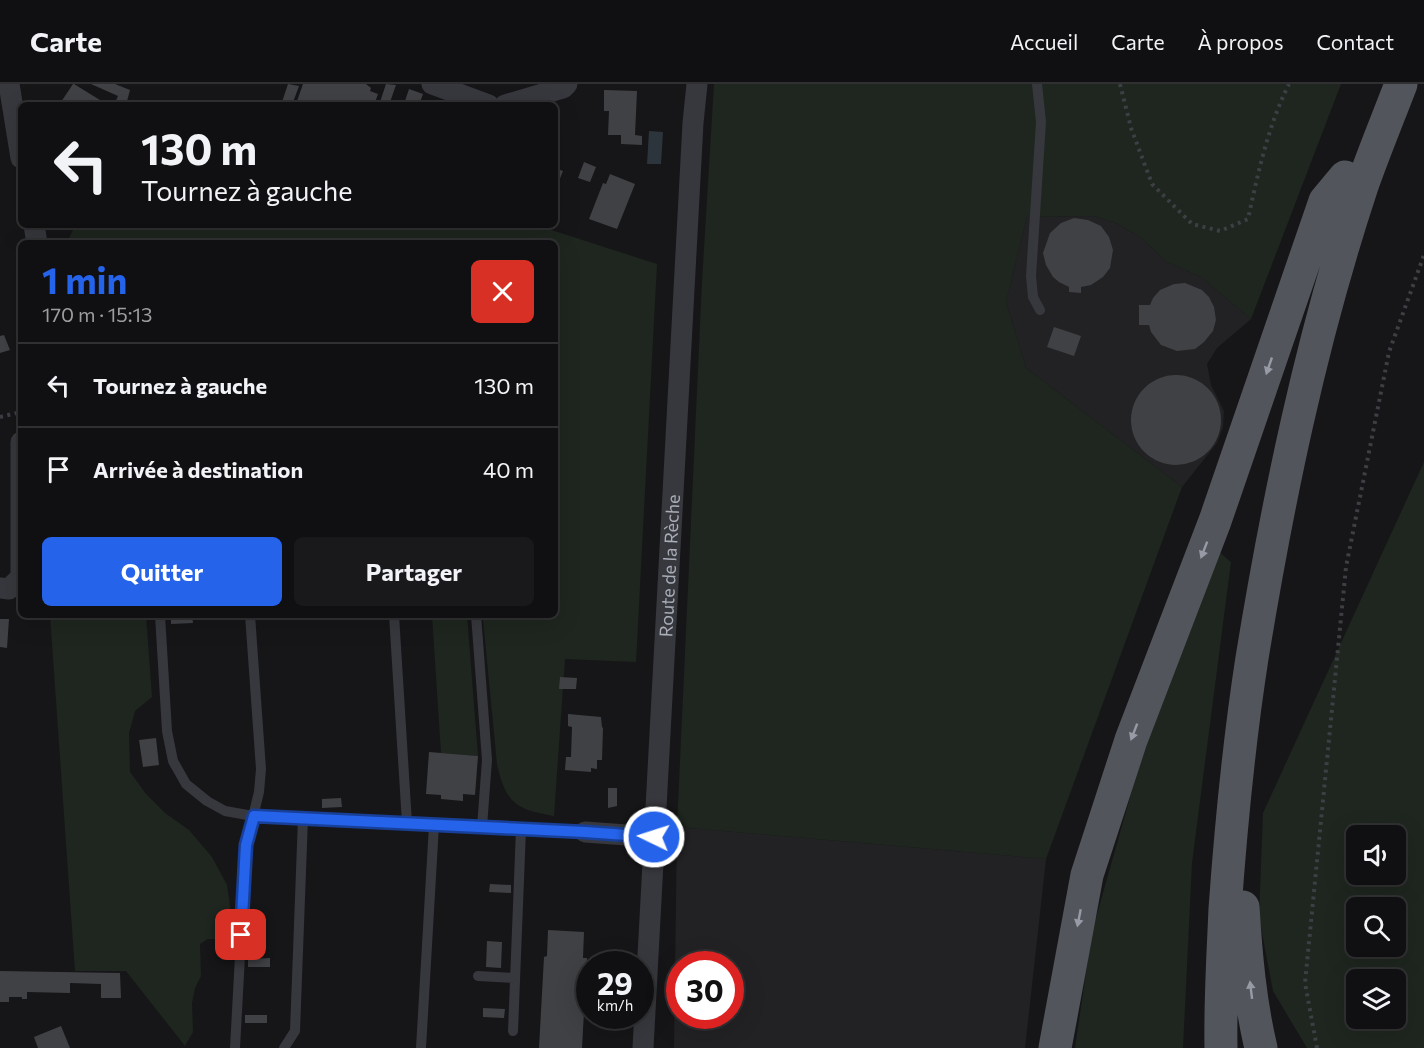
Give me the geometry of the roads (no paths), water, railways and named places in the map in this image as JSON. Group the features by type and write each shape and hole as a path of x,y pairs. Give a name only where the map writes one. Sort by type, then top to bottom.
{"main road":[{"path":"1206,1048 1205,1005 1212,830 1239,613 1264,485 1316,269 1345,177 1379,84"},
{"path":"1221,1048 1220,1006 1231,822 1244,710 1282,486 1302,399 1344,245 1363,184 1401,84"},
{"path":"1055,1048 1087,874 1131,740 1215,520 1325,201 1345,177"},
{"path":"1244,710 1245,808 1241,873 1246,951 1261,1048"}],"street":[{"path":"9,84 6,117 18,150"},
{"path":"432,84 481,102"},
{"path":"515,102 563,88 567,84"},
{"name":"Route de la Rèche","path":"643,1048 693,123 697,84"},
{"path":"0,588 9,589 18,579"},
{"path":"585,832 654,837"}],"lane":[{"path":"1037,84 1041,122 1031,276 1033,297 1040,310"},
{"path":"160,618 167,730 173,761 186,784 207,801 225,811 254,816 585,832"},
{"path":"235,1048 246,845 259,792 261,769 249,618"},
{"path":"394,618 407,824"},
{"path":"476,618 487,760 482,827"},
{"path":"284,1048 295,1031 303,818"},
{"path":"421,1048 434,825"},
{"path":"513,1031 521,829"},
{"path":"478,976 515,978"}]}
